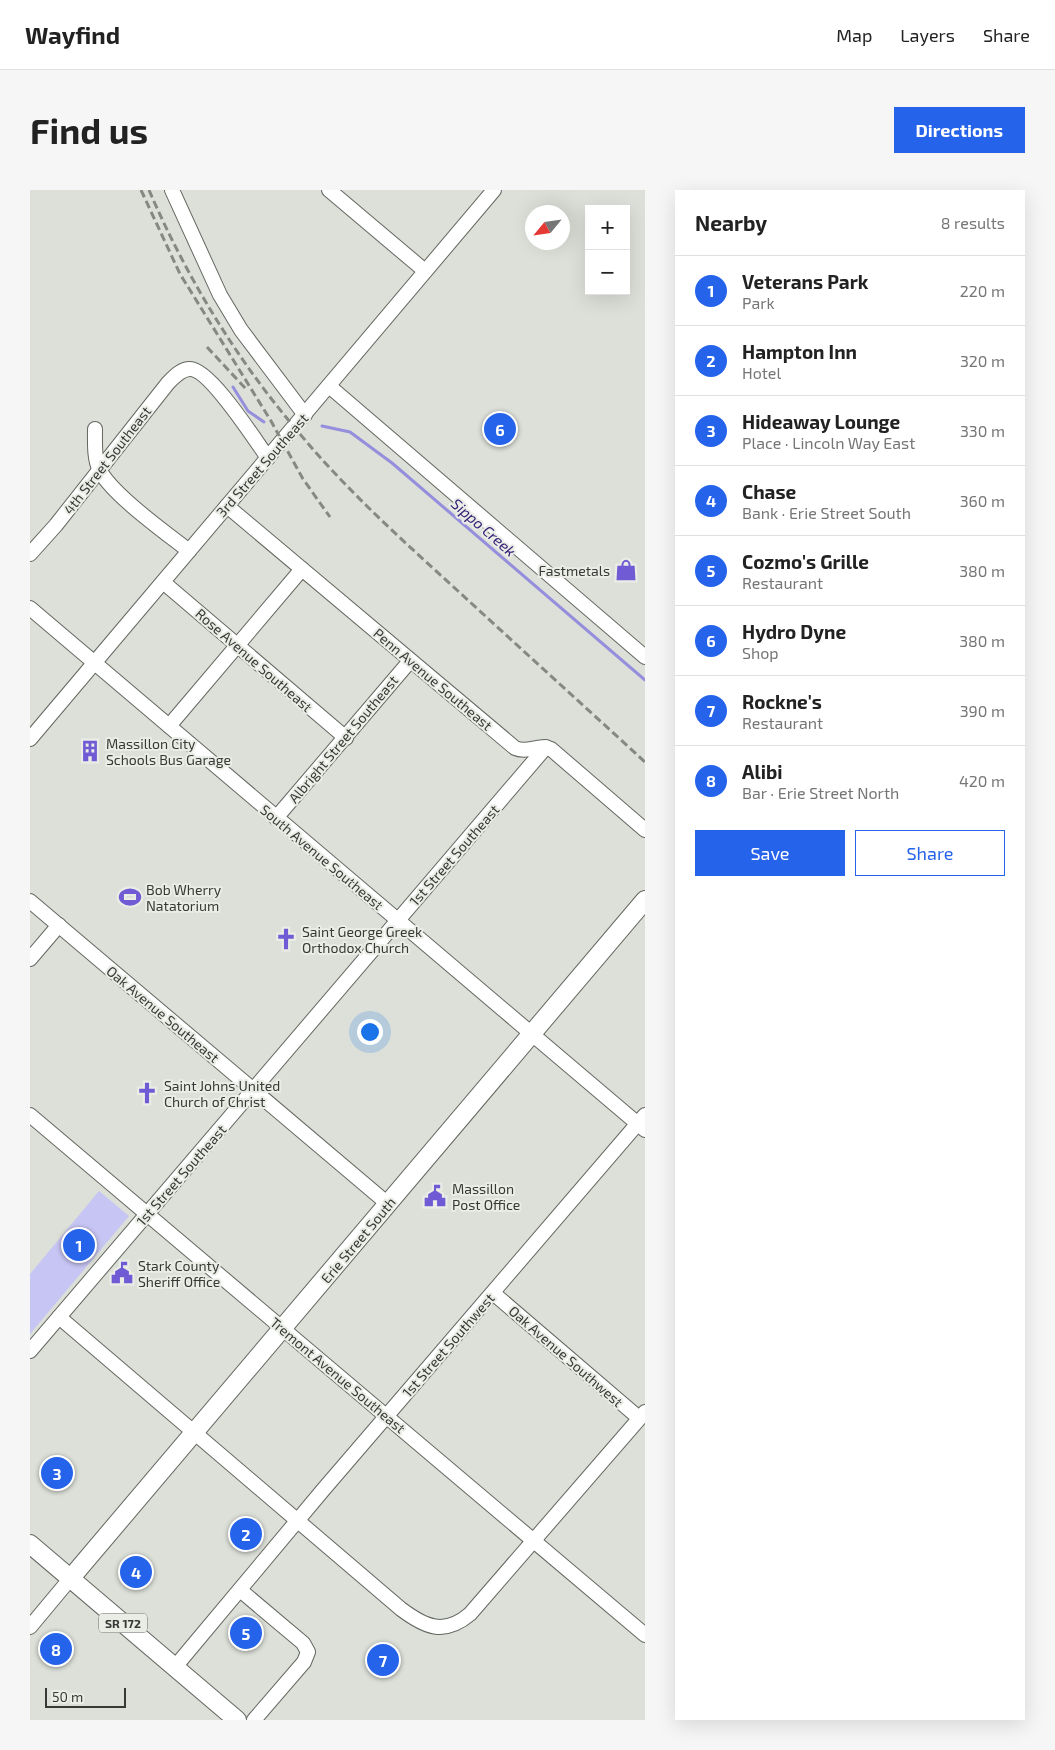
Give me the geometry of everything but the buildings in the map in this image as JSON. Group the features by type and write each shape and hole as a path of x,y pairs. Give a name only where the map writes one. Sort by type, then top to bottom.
{"main road":[{"name":"Erie Street South","path":"70,1578 645,900"},
{"name":"SR 172","path":"30,1544 175,1667 228,1717"}],"street":[{"path":"172,190 220,296 241,330 305,415"},
{"path":"329,190 425,272"},
{"name":"3rd Street Southeast","path":"30,739 493,190"},
{"name":"4th Street Southeast","path":"30,554 100,470 168,383 186,370 198,371 213,384 268,458"},
{"path":"329,386 645,657"},
{"path":"95,429 96,457 100,470 112,487 189,551"},
{"name":"Penn Avenue Southeast","path":"227,506 516,748 528,751 546,747"},
{"path":"169,726 302,569"},
{"name":"Rose Avenue Southeast","path":"163,582 346,738"},
{"name":"South Avenue Southeast","path":"30,608 532,1034 643,1123"},
{"name":"Albright Street Southeast","path":"276,818 346,738 410,660"},
{"path":"546,747 645,830"},
{"name":"1st Street Southeast","path":"30,1351 546,747"},
{"name":"Oak Avenue Southeast","path":"30,901 388,1204"},
{"path":"30,959 59,925"},
{"name":"Tremont Avenue Southeast","path":"30,1115 645,1636"},
{"name":"1st Street Southwest","path":"175,1667 387,1416 643,1123"},
{"name":"Oak Avenue Southwest","path":"493,1293 642,1415"},
{"path":"59,1317 408,1614 422,1624 439,1628 456,1624 470,1614 642,1415"},
{"path":"30,1627 70,1578"},
{"path":"240,1590 303,1643 308,1652 304,1662 254,1720"}],"shaded area":[{"path":"99,1191 129,1216 30,1334 30,1274"}],"waterway":[{"name":"Sippo Creek","path":"233,387 248,411 264,422"},
{"name":"Sippo Creek","path":"322,426 350,432 392,463 645,680"}],"railway":[{"path":"141,190 180,274 271,421 303,479 330,517"},
{"path":"149,190 163,222 213,315 252,373 314,450 394,532 645,762"},
{"path":"207,347 246,389"}],"place":[{"name":"Hydro Dyne","path":"500,429"},
{"name":"Fastmetals","path":"626,570"},
{"name":"Massillon City Schools Bus Garage","path":"90,751"},
{"name":"Bob Wherry Natatorium","path":"130,897"},
{"name":"Saint George Greek Orthodox Church","path":"286,939"},
{"name":"Saint Johns United Church of Christ","path":"147,1093"},
{"name":"Massillon Post Office","path":"435,1196"},
{"name":"Veterans Park","path":"79,1245"},
{"name":"Stark County Sheriff Office","path":"122,1273"},
{"name":"Hideaway Lounge","path":"57,1473"},
{"name":"Hampton Inn","path":"246,1534"},
{"name":"Chase","path":"136,1572"},
{"name":"Cozmo's Grille","path":"246,1633"},
{"name":"Alibi","path":"56,1649"},
{"name":"Rockne's","path":"383,1660"}]}
